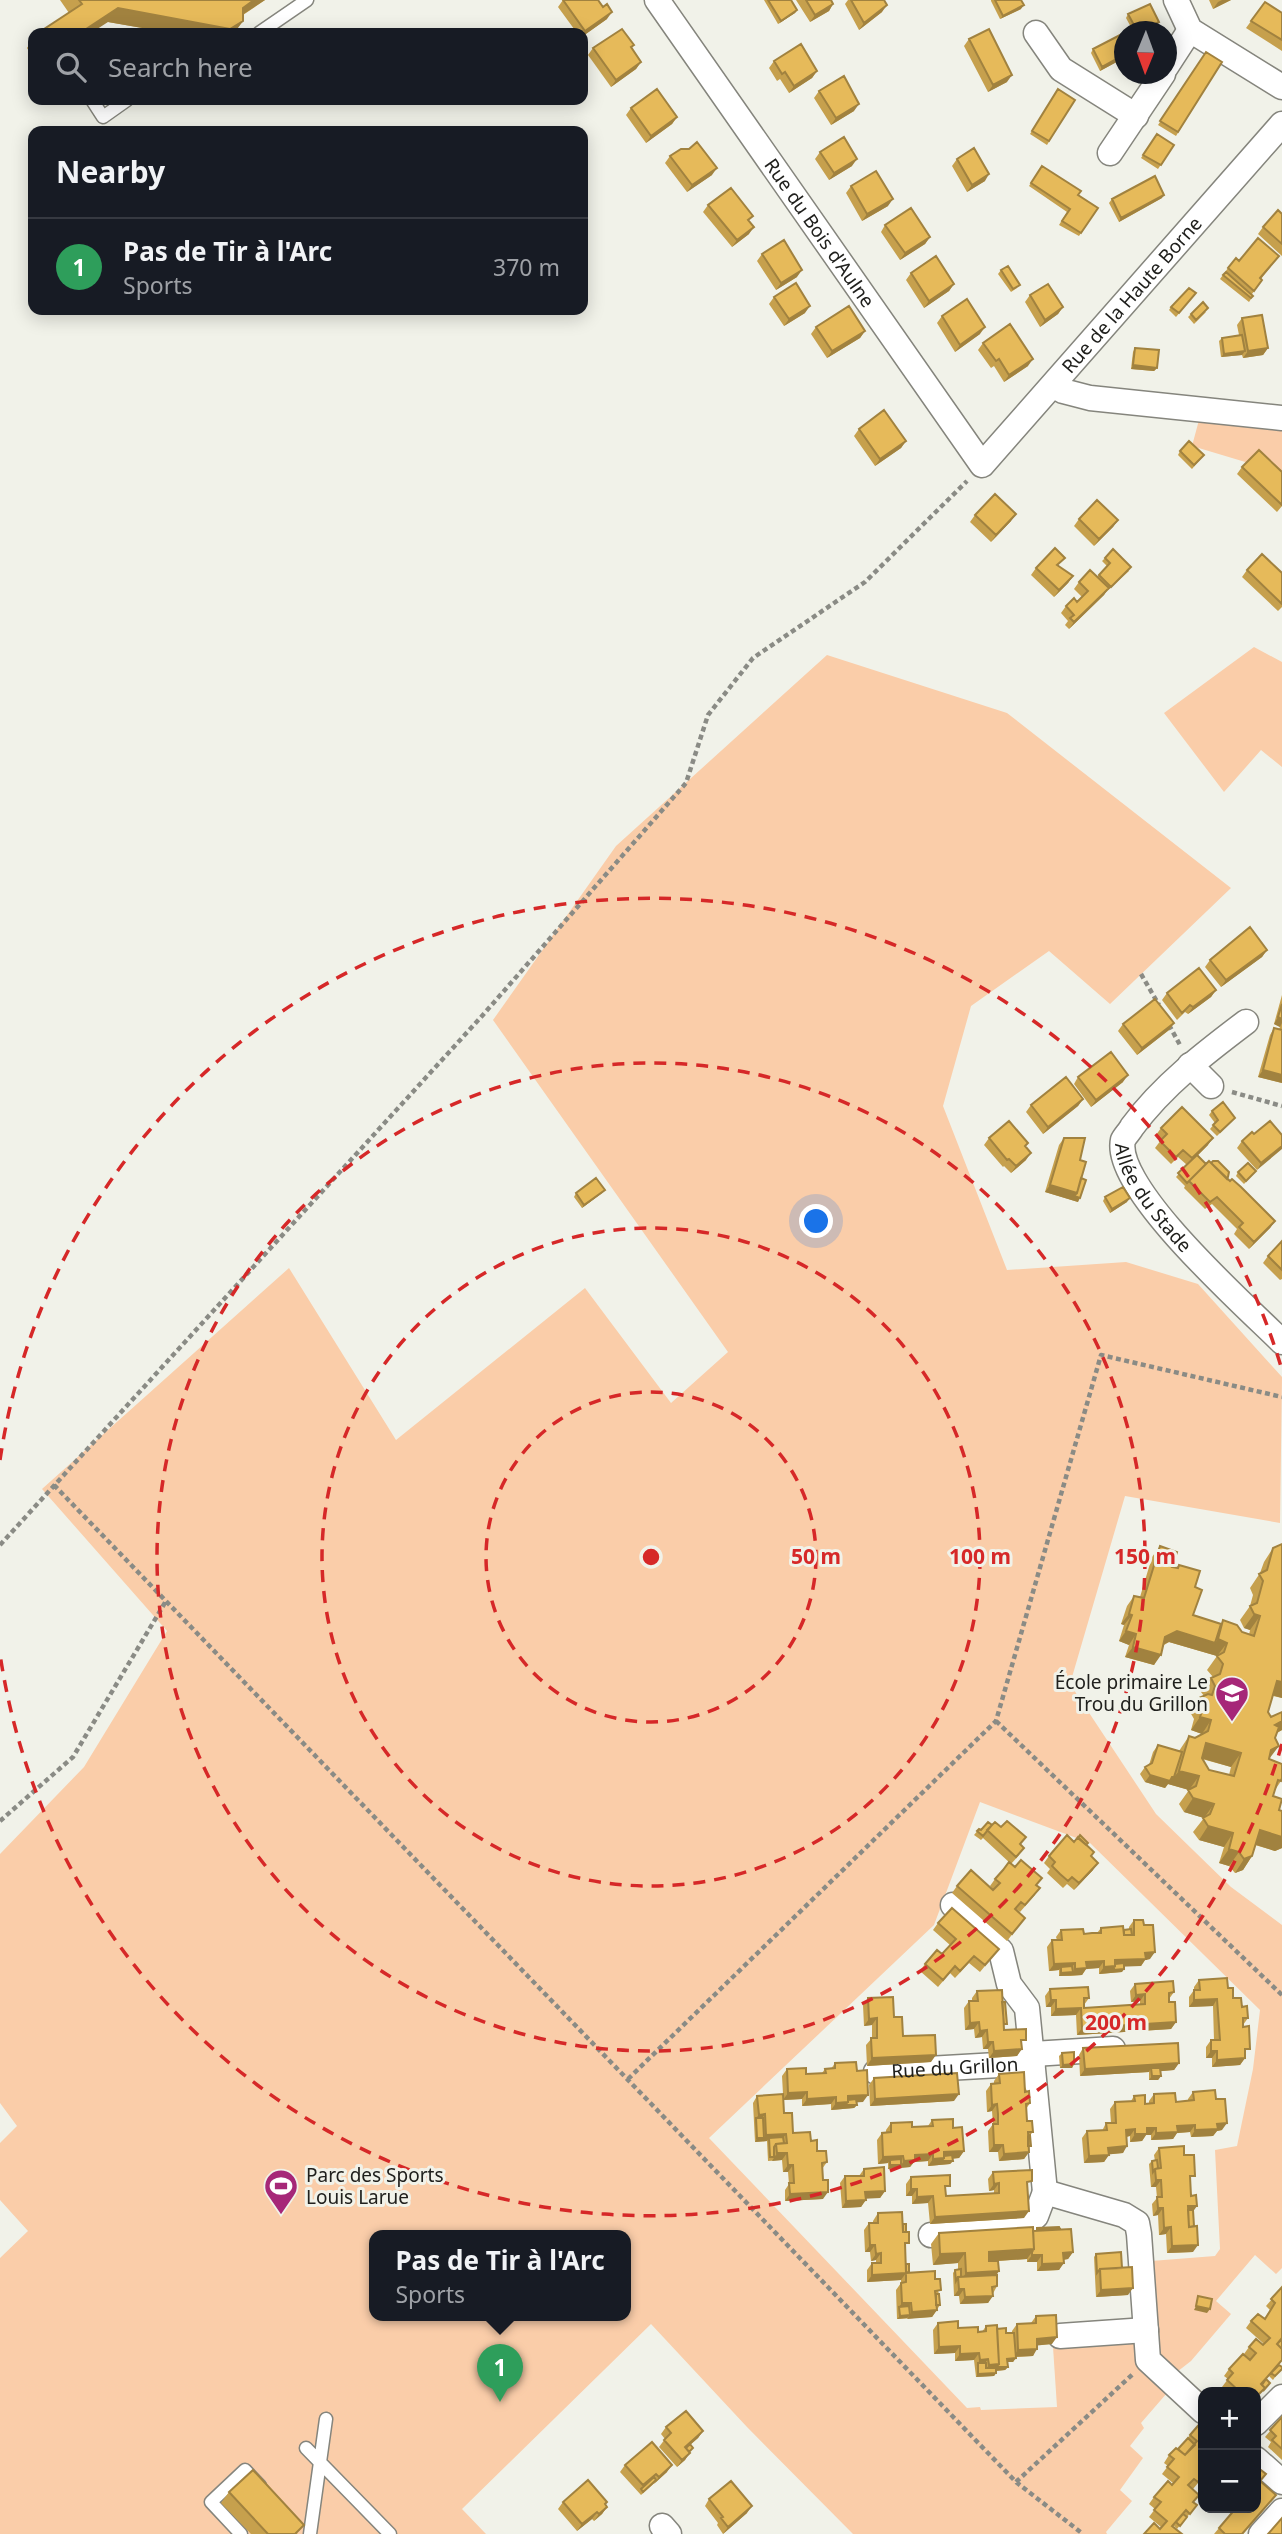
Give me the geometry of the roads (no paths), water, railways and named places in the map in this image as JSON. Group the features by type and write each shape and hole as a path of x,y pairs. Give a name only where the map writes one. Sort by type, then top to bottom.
{"street":[{"name":"Rue du Bois d'Aulne","path":"657,0 982,465"},
{"path":"1176,0 1189,30 1282,87"},
{"path":"1177,50 1189,30"},
{"path":"1036,33 1061,69 1136,116"},
{"path":"1110,153 1157,84"},
{"name":"Rue de la Haute Borne","path":"982,465 1282,124"},
{"path":"1054,386 1090,398 1282,418"},
{"name":"Allée du Stade","path":"1246,1022 1191,1065 1140,1116 1124,1139 1124,1156 1130,1172 1163,1223 1282,1342"},
{"path":"1191,1065 1211,1086"},
{"name":"Rue du Grillon","path":"953,1905 1001,1951 1009,1984 1027,2008 1045,2192"},
{"name":"Rue du Grillon","path":"876,2072 1033,2059 1135,2047"},
{"path":"931,2235 1022,2229 1037,2216 1045,2192 1124,2215 1137,2223 1148,2360 1198,2406"},
{"path":"1060,2336 1146,2330"},
{"path":"1261,2418 1282,2397"},
{"path":"1261,2463 1282,2482"},
{"path":"1261,2534 1282,2511"}],"lane":[{"path":"266,28 307,0"},
{"path":"95,105 103,117 120,105"},
{"path":"305,2531 320,2463 326,2419"},
{"path":"306,2448 390,2534"},
{"path":"241,2534 211,2502 245,2470 271,2497"}],"place":[{"name":"École primaire Le Trou du Grillon","path":"1232,1723"},
{"name":"Parc des Sports Louis Larue","path":"281,2216"},
{"name":"Pas de Tir à l'Arc","path":"500,2402"}]}
